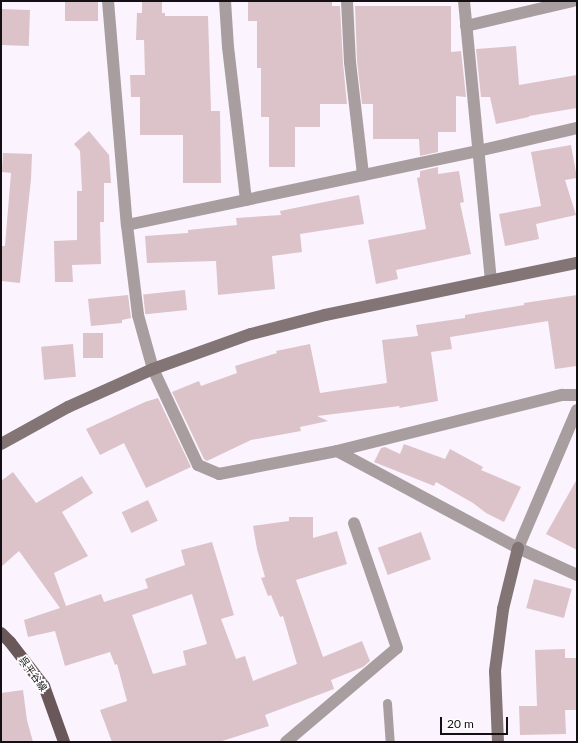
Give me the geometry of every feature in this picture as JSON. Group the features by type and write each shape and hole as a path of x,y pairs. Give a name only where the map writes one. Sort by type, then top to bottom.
{"main road":[{"name":"呉平谷線","path":"1,633 10,642 44,686 64,742"}],"street":[{"path":"108,1 127,225 138,315 153,369 198,464 218,474 336,450 562,395 577,395"},
{"path":"225,1 228,47 246,200"},
{"path":"347,1 350,62 363,176"},
{"path":"464,1 491,280"},
{"path":"466,26 573,1"},
{"path":"127,225 363,176 577,128"},
{"path":"1,444 68,407 153,369 251,334 332,314 577,263"},
{"path":"498,742 496,671 503,609 518,548 577,410"},
{"path":"336,450 518,548 577,575"},
{"path":"286,742 397,648 354,523"}],"lane":[{"path":"387,703 390,742"}],"building":[{"path":"65,1 98,1 98,21 65,21"},
{"path":"142,1 162,1 162,13 165,13 165,16 208,16 211,111 220,111 221,183 183,183 183,135 140,135 140,97 131,97 130,75 145,75 144,40 136,40 137,13 142,13"},
{"path":"248,1 332,1 332,6 340,6 347,104 320,104 320,127 295,127 295,167 269,167 269,117 261,117 261,68 257,68 257,21 248,21"},
{"path":"355,6 451,6 451,52 461,51 466,97 456,96 456,132 438,132 438,152 420,156 419,139 373,139 373,104 362,104 357,61"},
{"path":"1,9 30,10 29,46 1,45"},
{"path":"516,46 519,85 577,75 577,108 529,116 496,124 490,97 481,97 476,49"},
{"path":"89,131 109,155 111,183 104,183 104,222 100,222 101,264 72,265 73,282 55,282 54,241 77,240 77,191 82,191 80,151 74,144"},
{"path":"571,145 577,178 565,180 576,215 536,224 539,239 505,246 499,214 541,206 531,152"},
{"path":"3,153 32,154 31,179 20,283 1,281 2,246 5,246 11,173 2,172"},
{"path":"438,167 438,174 459,171 464,202 460,203 471,254 396,270 398,279 376,284 368,240 426,229 417,178 420,177 420,171"},
{"path":"359,195 364,224 300,234 302,252 272,256 275,289 218,295 216,261 147,263 145,236 188,233 188,230 237,225 236,218 281,215 280,211"},
{"path":"185,290 187,310 145,314 143,294"},
{"path":"128,295 131,318 122,320 122,323 91,326 88,299"},
{"path":"577,295 577,366 555,369 548,321 450,337 452,349 431,352 438,401 399,408 400,406 317,416 328,421 300,427 301,431 251,440 207,461 204,459 172,392 199,381 201,386 237,373 235,366 277,353 276,351 310,344 320,393 387,383 382,340 418,336 416,325 465,318 465,315 524,305 524,303"},
{"path":"83,333 103,333 103,358 83,358"},
{"path":"73,344 76,377 44,380 41,347"},
{"path":"158,398 191,467 146,488 124,443 100,455 86,429 145,402"},
{"path":"404,444 445,459 450,449 483,467 481,470 521,487 504,522 486,513 473,503 436,482 434,486 374,462 381,448 385,447 400,454"},
{"path":"13,472 36,503 82,476 93,493 62,512 88,556 54,573 66,606 101,594 104,602 148,588 145,579 185,565 181,550 212,542 234,615 221,619 236,659 245,656 253,681 297,664 283,616 280,617 271,595 268,596 261,578 265,577 257,549 253,526 289,521 289,517 313,517 313,538 337,531 347,564 296,580 323,657 362,641 370,661 363,667 331,680 334,689 265,715 269,726 219,742 112,742 100,710 127,701 117,664 115,665 110,652 65,666 55,631 28,637 24,620 60,608 19,551 1,567 1,481","holes":["192,594 207,644 183,651 186,665 153,674 132,615"]},
{"path":"577,479 577,550 546,534"},
{"path":"148,500 158,521 131,533 122,512"},
{"path":"421,532 431,559 388,575 378,548"},
{"path":"534,579 572,589 564,618 526,608"},
{"path":"565,649 565,658 577,658 577,710 565,710 566,734 520,735 519,706 537,706 535,650"},
{"path":"23,690 27,720 33,742 1,742 1,693"}]}
